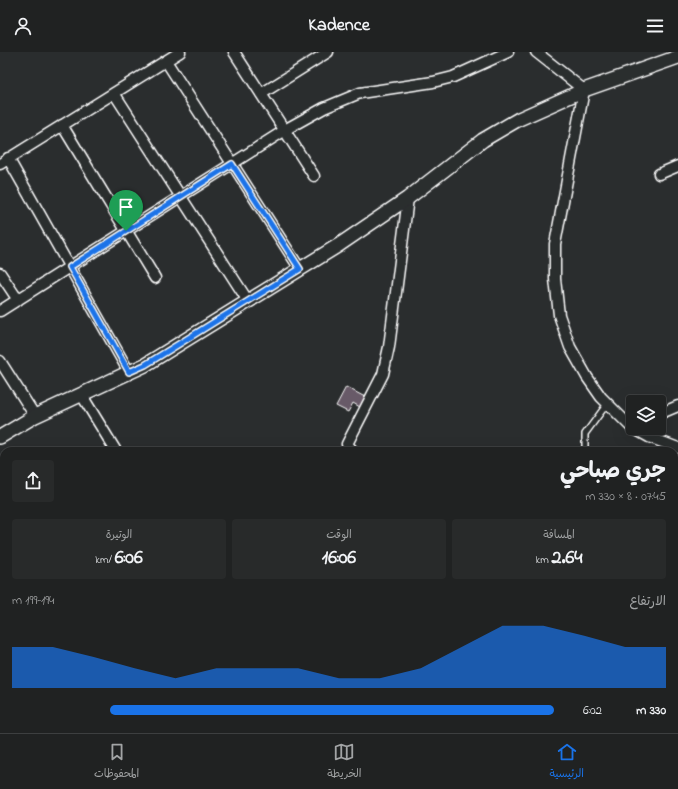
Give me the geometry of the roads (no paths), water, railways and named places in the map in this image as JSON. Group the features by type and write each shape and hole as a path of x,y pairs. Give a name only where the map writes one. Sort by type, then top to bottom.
{"street":[{"path":"129,372 70,267 4,161 180,52"},
{"path":"234,52 314,176"},
{"path":"261,94 328,52"},
{"path":"0,311 232,164 324,108 360,93 433,82 453,77 508,52"},
{"path":"536,52 584,90"},
{"path":"0,437 35,416 145,365 339,245 408,198 483,140 519,119 584,90 678,57"},
{"path":"166,61 300,269"},
{"path":"584,90 555,244 555,279 559,315 570,347 587,377 607,404 626,421"},
{"path":"114,93 248,301"},
{"path":"62,125 155,278"},
{"path":"659,174 678,166"},
{"path":"348,447 383,374 389,347 408,198"},
{"path":"0,273 18,300"},
{"path":"0,361 35,416"},
{"path":"82,394 114,447"},
{"path":"666,411 678,406"},
{"path":"646,435 675,447"}],"lane":[{"path":"585,447 585,434 607,404"}]}
